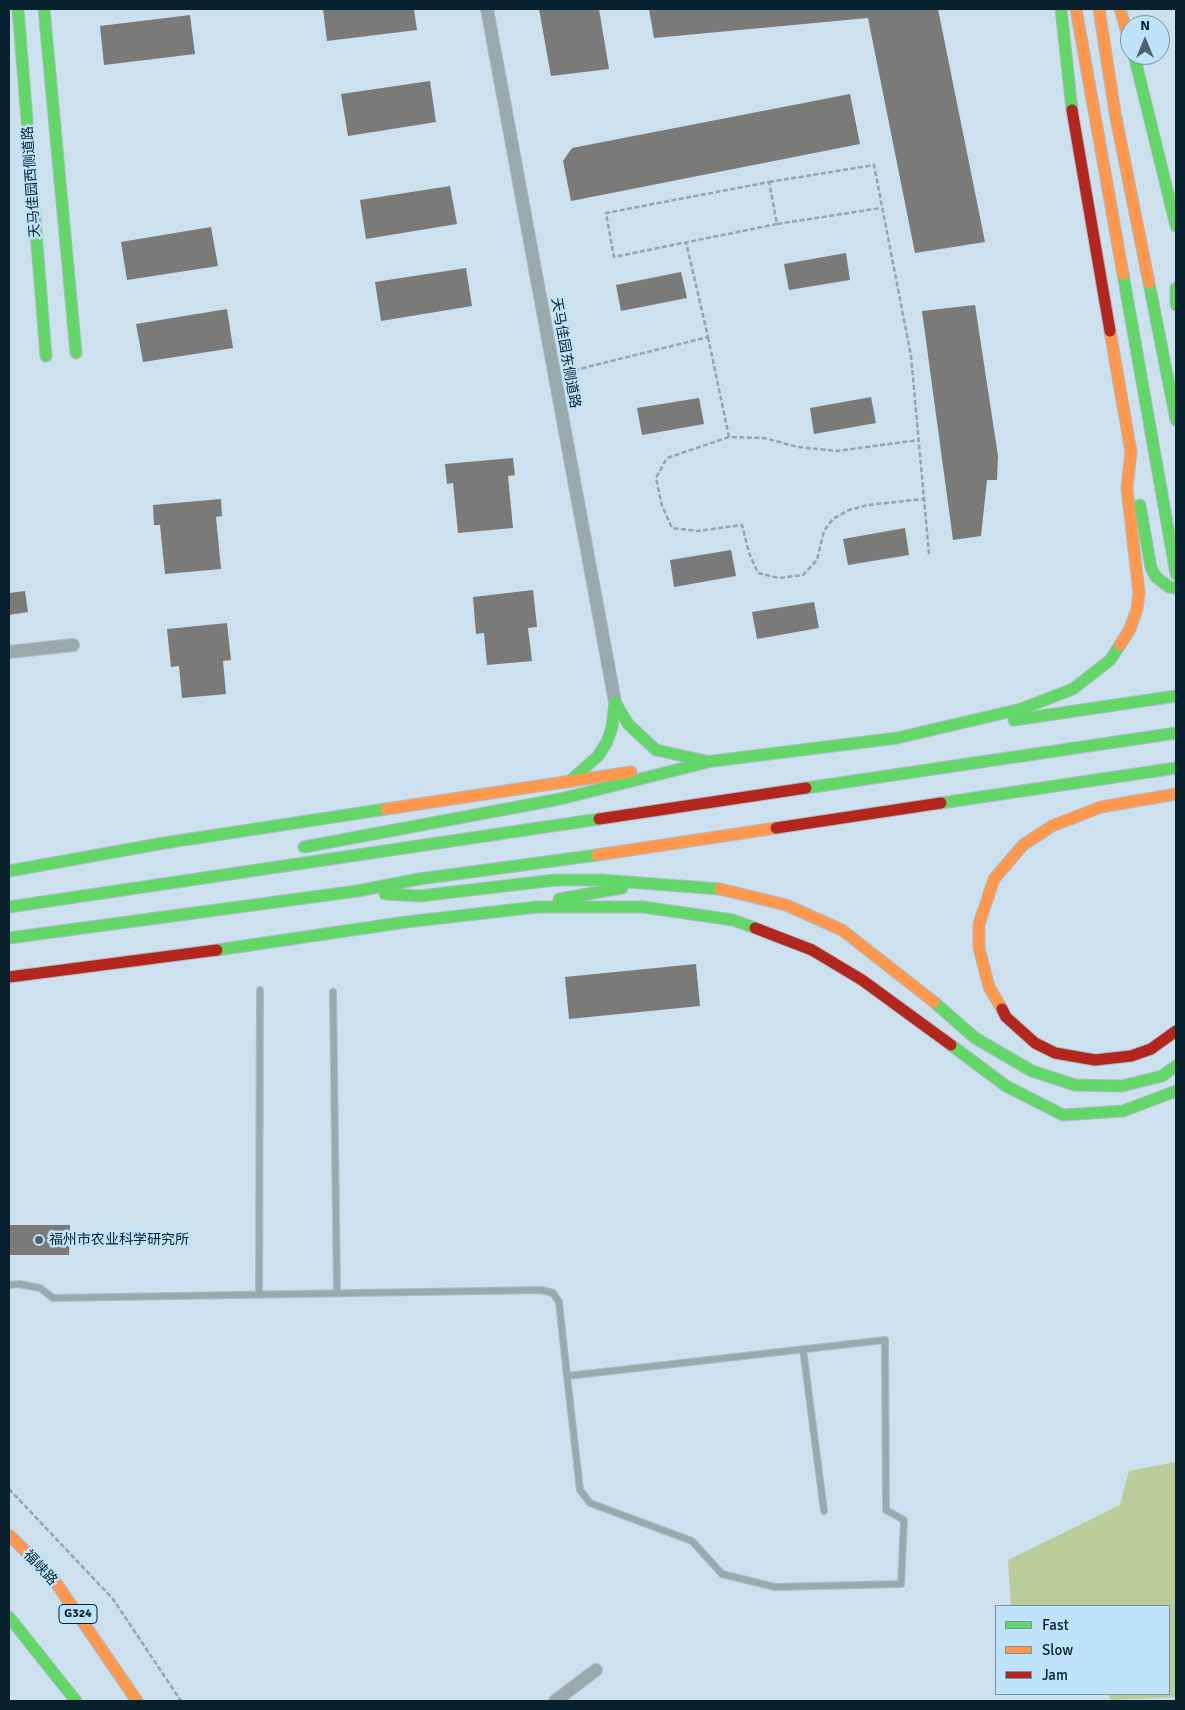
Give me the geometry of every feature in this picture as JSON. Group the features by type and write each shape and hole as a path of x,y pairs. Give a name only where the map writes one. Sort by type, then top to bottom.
{"main road":[{"name":"天马佳园西侧道路","path":"18,9 46,356"},
{"name":"天马佳园西侧道路","path":"44,9 76,353"},
{"path":"1061,9 1072,120 1151,568 1156,577 1169,587 1176,588"},
{"path":"1076,9 1176,574"},
{"path":"1098,9 1115,113 1176,420"},
{"path":"1136,65 1176,226"},
{"path":"1176,288 1176,305"},
{"path":"897,738 1020,710 1048,700 1072,689 1110,660 1130,629 1137,609 1139,594 1127,488 1131,452"},
{"path":"9,870 164,843 570,781 897,738 1176,696"},
{"path":"615,702 628,724 656,750 708,762"},
{"path":"570,781 598,756 607,742 612,727 615,702"},
{"path":"9,905 1176,734"},
{"path":"290,850 560,799 708,762"},
{"path":"9,938 357,891 419,879 520,866 1176,768"},
{"path":"1176,794 1101,807 1052,826 1022,845 994,879 979,924 979,948 989,987 1006,1017 1035,1042 1055,1053 1095,1060 1131,1056 1152,1049 1176,1031"},
{"path":"9,905 222,863"},
{"path":"357,891 420,896 555,880 601,880 728,890 786,905 842,930 915,986 974,1038 1032,1071 1075,1085 1122,1086 1162,1076 1176,1066"},
{"path":"505,911 595,892 658,884"},
{"path":"9,977 537,907 643,907 742,924 812,950 862,980 1006,1086 1064,1115 1122,1111 1176,1091"},
{"name":"福峡路","path":"9,1535 52,1577 137,1701"},
{"path":"9,1617 76,1701"}],"street":[{"name":"天马佳园东侧道路","path":"487,9 615,702"},
{"path":"9,652 72,645"},
{"path":"555,1701 596,1670"}],"lane":[{"path":"259,1295 260,990"},
{"path":"333,992 337,1293"},
{"path":"9,1285 19,1284 40,1288 53,1298 541,1290 553,1293 559,1302 567,1376 580,1490 590,1503 692,1541 722,1574 776,1587 901,1584 904,1520 886,1510 885,1340 567,1376"},
{"path":"803,1349 824,1512"}],"path":[{"path":"881,208 777,224 614,257 606,213 769,182 874,165 911,356 928,554"},
{"path":"769,182 777,224"},
{"path":"686,242 729,437"},
{"path":"554,376 708,337"},
{"path":"918,440 837,451 798,447 764,438 729,437 667,458 656,478 660,497 672,528 698,531 742,526 749,553 758,573 780,578 803,575 817,560 824,531 833,519 849,510 868,505 924,499"},
{"path":"9,1489 113,1599 180,1701"}],"green space":[{"path":"1176,1462 1176,1697 1111,1700 1108,1695 1170,1695 1170,1605 1011,1605 1008,1560 1120,1505 1129,1471"}],"building":[{"path":"323,9 414,9 417,30 327,41"},
{"path":"539,9 599,9 609,69 551,76"},
{"path":"649,9 938,9 985,242 915,253 868,18 654,38"},
{"path":"190,15 195,54 104,65 100,26"},
{"path":"430,81 436,122 348,136 341,94"},
{"path":"850,94 860,144 571,201 563,161 572,148"},
{"path":"450,186 457,224 366,239 360,200"},
{"path":"211,227 218,266 127,280 121,242"},
{"path":"846,253 850,280 789,290 784,264"},
{"path":"466,268 472,306 381,321 375,282"},
{"path":"681,272 687,298 621,311 616,285"},
{"path":"975,305 998,456 997,480 987,480 981,536 953,540 922,311"},
{"path":"227,309 233,348 143,362 136,324"},
{"path":"871,397 876,423 814,434 810,408"},
{"path":"699,398 704,424 642,435 637,408"},
{"path":"513,458 515,475 508,476 513,528 458,533 453,483 447,484 445,464"},
{"path":"221,499 222,516 216,517 221,569 165,574 160,525 154,525 153,505"},
{"path":"905,528 909,555 848,565 843,539"},
{"path":"731,550 736,576 674,587 670,560"},
{"path":"533,590 537,627 528,628 532,661 487,665 484,633 476,634 473,597"},
{"path":"25,591 28,612 9,615 9,593"},
{"path":"814,602 819,628 757,639 752,612"},
{"path":"227,623 231,660 223,661 226,694 182,698 179,666 171,667 167,629"},
{"path":"696,964 700,1006 569,1019 565,977"},
{"name":"福州市农业科学研究所","path":"9,1225 70,1225 69,1255 9,1255"}],"traffic: fast":[{"path":"18,9 46,356"},
{"path":"44,9 76,353"},
{"path":"1061,9 1072,110"},
{"path":"1136,65 1176,226"},
{"path":"1123,274 1176,574"},
{"path":"1149,283 1176,420"},
{"path":"1176,288 1176,305"},
{"path":"1140,505 1151,568 1156,577 1169,587 1176,588"},
{"path":"697,763 897,738 1021,709 1073,689 1110,660 1120,645"},
{"path":"1014,720 1176,696"},
{"path":"615,702 628,724 656,750 706,761"},
{"path":"570,781 598,756 607,742 612,727 615,702"},
{"path":"806,788 1176,733"},
{"path":"304,847 560,799 708,762"},
{"path":"941,803 1176,768"},
{"path":"9,871 164,843 386,809"},
{"path":"9,907 599,819"},
{"path":"9,938 357,891 419,879 597,855"},
{"path":"385,894 420,896 555,880 601,880 720,889"},
{"path":"559,899 622,888"},
{"path":"217,950 406,922 537,907 643,907 733,920 755,928"},
{"path":"934,1002 975,1038 1032,1071 1075,1085 1122,1086 1162,1076 1176,1066"},
{"path":"951,1045 1006,1086 1063,1115 1123,1111 1176,1091"},
{"path":"9,1617 76,1701"}],"traffic: slow":[{"path":"1076,9 1123,274"},
{"path":"1099,9 1115,113 1149,283"},
{"path":"1120,9 1122,15"},
{"path":"1110,331 1131,452 1127,488 1139,593 1137,609 1130,629 1120,645"},
{"path":"386,809 631,772"},
{"path":"1002,1009 989,987 979,948 979,924 994,879 1023,845 1052,826 1101,807 1176,794"},
{"path":"597,855 776,828"},
{"path":"720,889 786,905 842,930 934,1002"},
{"path":"9,1535 52,1577 137,1701"}],"traffic: jam":[{"path":"1072,110 1110,331"},
{"path":"599,819 806,788"},
{"path":"776,828 941,803"},
{"path":"755,928 812,950 862,980 951,1045"},
{"path":"9,977 217,950"},
{"path":"1002,1009 1006,1017 1035,1043 1055,1053 1095,1060 1131,1056 1151,1049 1176,1031"}],"place":[{"name":"福州市农业科学研究所","path":"39,1240"}]}
